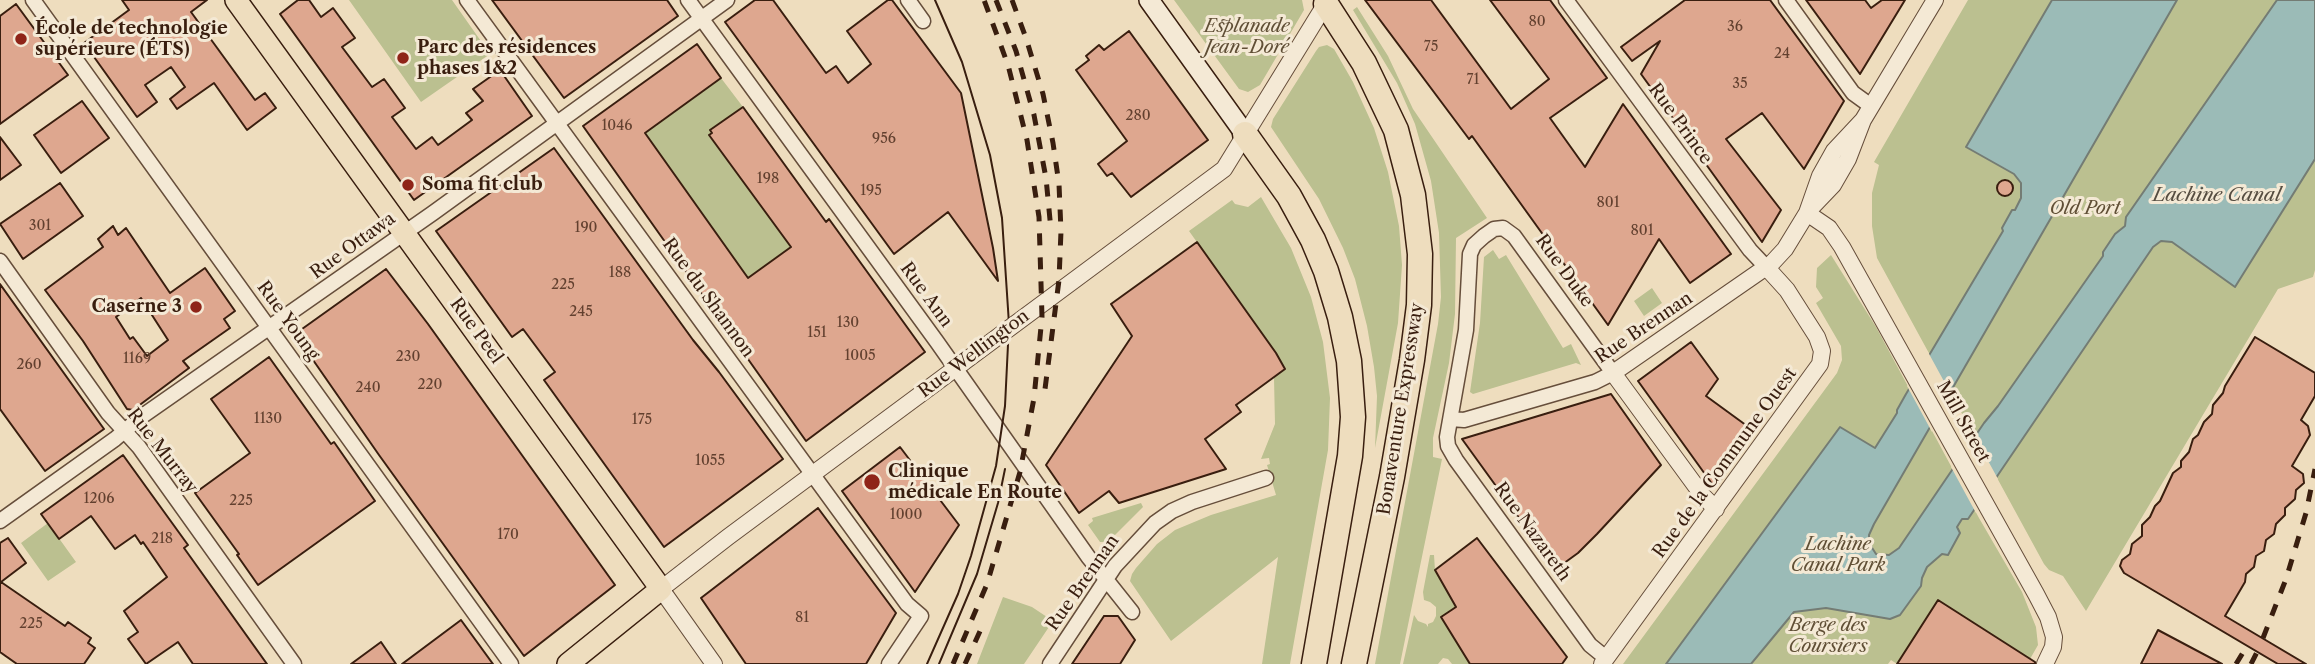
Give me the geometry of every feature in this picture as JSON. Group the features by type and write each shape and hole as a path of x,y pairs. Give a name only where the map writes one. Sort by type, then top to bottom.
{"highway":[{"name":"Bonaventure Expressway","path":"1326,1 1363,63 1396,130 1413,195 1420,254 1419,305 1412,360 1392,477 1354,664"},
{"path":"1245,134 1289,197 1313,240 1340,317 1349,361 1353,417 1350,456 1314,664"}],"main road":[{"name":"Rue Peel","path":"236,0 661,589"},
{"path":"1149,0 1245,134"},
{"name":"Rue Wellington","path":"568,664 661,589"}],"street":[{"name":"Rue Young","path":"33,0 511,664"},
{"name":"Rue du Shannon","path":"467,0 907,604 921,616 890,664"},
{"name":"Rue Ann","path":"688,0 1106,580 1132,612"},
{"name":"Rue Ottawa","path":"0,521 727,0"},
{"path":"908,0 923,21"},
{"name":"Rue Prince","path":"1566,0 1750,250 1767,268"},
{"path":"1786,0 1867,113"},
{"path":"1767,268 1785,249 1807,213 1833,185 1848,159 1867,113 1934,0"},
{"name":"Rue Wellington","path":"661,589 1224,169 1326,1"},
{"name":"Mill Street","path":"1807,213 1833,232 1991,511 2051,625 2054,643 2045,664"},
{"name":"Rue Duke","path":"1451,419 1466,330 1470,254 1478,241 1499,228 1507,229 1703,496 1716,509"},
{"name":"Rue Murray","path":"0,261 108,413 139,447 294,664"},
{"name":"Rue Brennan","path":"1451,419 1464,420 1595,382 1613,373 1767,268"},
{"name":"Rue de la Commune Ouest","path":"1604,661 1816,372 1822,359 1817,337 1787,289 1767,268"},
{"name":"Rue Nazareth","path":"1451,419 1447,442 1456,460 1604,661"},
{"name":"Rue Brennan","path":"1050,664 1119,561 1155,523 1172,511 1203,498 1266,478"},
{"name":"Rue Peel","path":"661,589 714,664"}],"green space":[{"path":"349,0 452,0 490,54 421,102"},
{"name":"Esplanade Jean-Doré","path":"1174,0 1302,0 1304,10 1260,85 1248,92 1239,89"},
{"name":"Old Port","path":"1968,0 2315,0 2313,277 2278,289 2086,611 2063,576 2049,570 2044,564 1877,258 1872,226 1872,193 1879,165 1874,162"},
{"path":"1357,7 1388,56 1413,109 1487,218 1456,238 1455,314 1449,363 1433,438 1433,457 1442,459 1400,664 1375,664 1438,324 1441,297 1439,233 1431,181 1415,124 1397,83 1353,10"},
{"path":"1327,45 1334,49 1353,82 1374,128 1388,172 1399,226 1402,265 1398,323 1375,448 1377,396 1374,367 1355,279 1319,199 1271,127 1273,119 1316,51"},
{"path":"721,78 743,107 711,130 709,136 791,247 748,278 645,133"},
{"path":"1261,197 1291,248 1311,297 1323,342 1330,398 1328,450 1290,664 1262,664 1278,557 1171,641 1130,581 1136,568 1157,544 1175,530 1211,515 1276,495 1267,465 1270,464 1269,458 1261,459 1275,424 1274,378 1285,368 1189,231 1232,200 1235,204 1248,207"},
{"path":"1493,250 1499,259 1506,255 1563,348 1571,344 1581,365 1576,363 1473,394 1470,392 1480,323 1484,257"},
{"name":"Lachine Canal Park","path":"1831,255 1876,327 2022,592 2036,627 2038,645 2030,659 1938,600 1897,664 1891,660 1888,664 1623,664 1837,373 1842,360 1841,346 1816,303 1823,298 1816,287 1817,268"},
{"path":"1652,288 1662,303 1644,316 1634,301"},
{"path":"1141,503 1143,507 1108,542 1100,542 1088,525 1093,521 1092,518"},
{"path":"48,523 76,562 48,581 21,543"},
{"path":"1430,555 1434,555 1435,570 1456,607 1441,618 1470,664 1452,664 1443,658 1438,664 1403,664 1414,615 1428,627 1436,616 1436,607 1424,600 1423,592"},
{"path":"1003,597 1032,607 1053,621 1024,664 977,664"}],"water":[{"name":"Lachine Canal","path":"2052,0 2177,0 1874,524 1869,543 1876,554 1889,555 1899,548 2103,256 2115,234 2125,226 2126,217 2277,0 2315,0 2315,159 2235,287 2172,242 2161,241 2153,247 1968,519 1962,519 1957,527 1960,533 1948,555 1942,554 1927,567 1921,586 1900,615 1890,619 1826,608 1794,612 1751,664 1666,664 1840,427 1875,448 2003,231 2002,228 2021,198 2021,183 2014,174 1966,147"}],"pier":[{"path":"1928,352 1952,396 1932,432 1907,386"},
{"path":"1974,435 1998,479 1976,513 1951,467"}],"building":[{"path":"122,0 207,0 191,12 255,100 265,93 276,108 247,130 214,83 177,109 170,99 185,87 171,67 145,85 157,102 137,117 84,43 129,10"},
{"path":"298,0 309,0 321,17 333,8 355,38 342,47 372,87 384,79 405,108 392,117 416,149 432,137 438,145 472,120 466,113 483,101 473,89 500,70 532,116 414,200 280,14"},
{"path":"492,0 667,0 678,16 564,98"},
{"path":"755,0 773,0 826,73 836,66 848,83 871,64 847,31 888,0 892,0 961,93 998,281 948,212 894,254 725,22"},
{"path":"1365,0 1431,0 1511,109 1549,79 1490,0 1550,0 1607,78 1550,118 1585,167 1623,104 1731,254 1690,283 1659,239 1608,325 1472,136 1469,139"},
{"path":"1685,0 1770,0 1844,101 1804,169 1762,113 1726,139 1781,210 1762,242 1641,74 1660,41 1632,61 1621,47"},
{"path":"1806,0 1865,0 1871,8 1882,0 1905,0 1860,74"},
{"name":"École de technologie supérieure (ÉTS)","path":"16,4 68,75 0,124 0,16"},
{"path":"1129,31 1208,140 1131,197 1112,173 1107,176 1098,164 1127,141 1076,70 1089,60 1086,56 1099,45 1104,50"},
{"path":"697,44 721,78 645,133 748,278 791,247 709,135 712,133 710,130 743,107 826,222 829,219 925,352 806,441 583,126"},
{"path":"82,101 109,138 61,173 34,135"},
{"path":"0,137 21,165 0,180"},
{"path":"554,148 783,459 664,547 544,380 555,372 523,329 512,337 436,231"},
{"path":"2005,180 2013,188 2005,196 1997,188"},
{"path":"60,183 83,216 23,259 0,224"},
{"path":"113,226 118,235 126,228 170,293 205,268 235,311 224,319 230,328 183,361 189,368 133,410 127,409 83,341 45,290 103,247 98,239","holes":["141,298 168,340 147,356 133,337 130,339 116,317"]},
{"path":"1197,242 1285,369 1236,405 1241,412 1205,439 1226,469 1119,503 1109,491 1079,513 1046,465 1132,336 1111,304"},
{"path":"386,269 615,585 524,656 295,334"},
{"path":"0,284 104,429 45,471 0,409"},
{"path":"2255,337 2315,373 2315,396 2301,420 2308,426 2310,435 2292,466 2303,474 2304,483 2296,490 2295,499 2285,508 2285,515 2276,524 2274,534 2266,540 2264,551 2256,556 2254,567 2246,574 2245,582 2225,616 2306,664 2278,664 2124,573 2120,566 2122,560 2130,554 2132,544 2142,536 2142,525 2160,501 2173,473 2181,467 2181,461 2189,452 2193,439 2212,414 2213,405 2223,393"},
{"path":"1691,342 1718,379 1706,396 1754,431 1715,488 1638,381"},
{"path":"269,357 375,501 258,585 195,493 250,453 211,399"},
{"path":"1611,394 1661,465 1578,553 1556,569 1462,439"},
{"path":"900,447 959,525 915,592 842,491"},
{"path":"123,455 188,545 184,548 267,664 193,664 178,642 146,664 128,639 138,632 124,611 167,577 143,542 141,544 135,535 115,549 91,516 59,539 41,514"},
{"path":"818,508 896,613 866,664 746,664 701,598"},
{"path":"8,538 26,563 1,582 65,626 68,622 91,638 88,643 95,648 84,664 17,664 0,652 0,543"},
{"path":"1477,538 1567,657 1562,664 1470,664 1441,617 1456,607 1435,570"},
{"path":"1938,600 2035,662 2035,664 1897,664"},
{"path":"1104,616 1118,616 1135,640 1120,664 1072,664"},
{"path":"461,620 493,664 402,664"},
{"path":"2158,630 2222,664 2141,664"},
{"path":"381,642 396,664 351,664"}],"tram line":[{"path":"927,664 958,594 996,466 1005,406 1009,324 1002,218 990,155 962,62 935,0"},
{"path":"939,664 977,574 1005,469"}],"railway":[{"path":"953,664 987,584 1020,472 1034,398 1042,317 1039,217 1027,140 1008,65 984,0"},
{"path":"996,0 1016,51 1034,115 1046,178 1051,230"},
{"path":"1012,0 1043,94 1059,184 1059,280 1045,389"},
{"path":"2263,638 2286,579 2306,513 2315,469"},
{"path":"965,664 981,629"},
{"path":"2236,664 2247,646"},
{"path":"2251,664 2257,652"}],"place":[{"name":"École de technologie supérieure (ÉTS)","path":"21,39"},
{"name":"Parc des résidences phases 1&2","path":"403,58"},
{"name":"Soma fit club","path":"408,185"},
{"name":"Caserne 3","path":"196,307"},
{"name":"Clinique médicale En Route","path":"872,482"}],"park label":[{"name":"Berge des Coursiers","path":"1828,636"}]}
